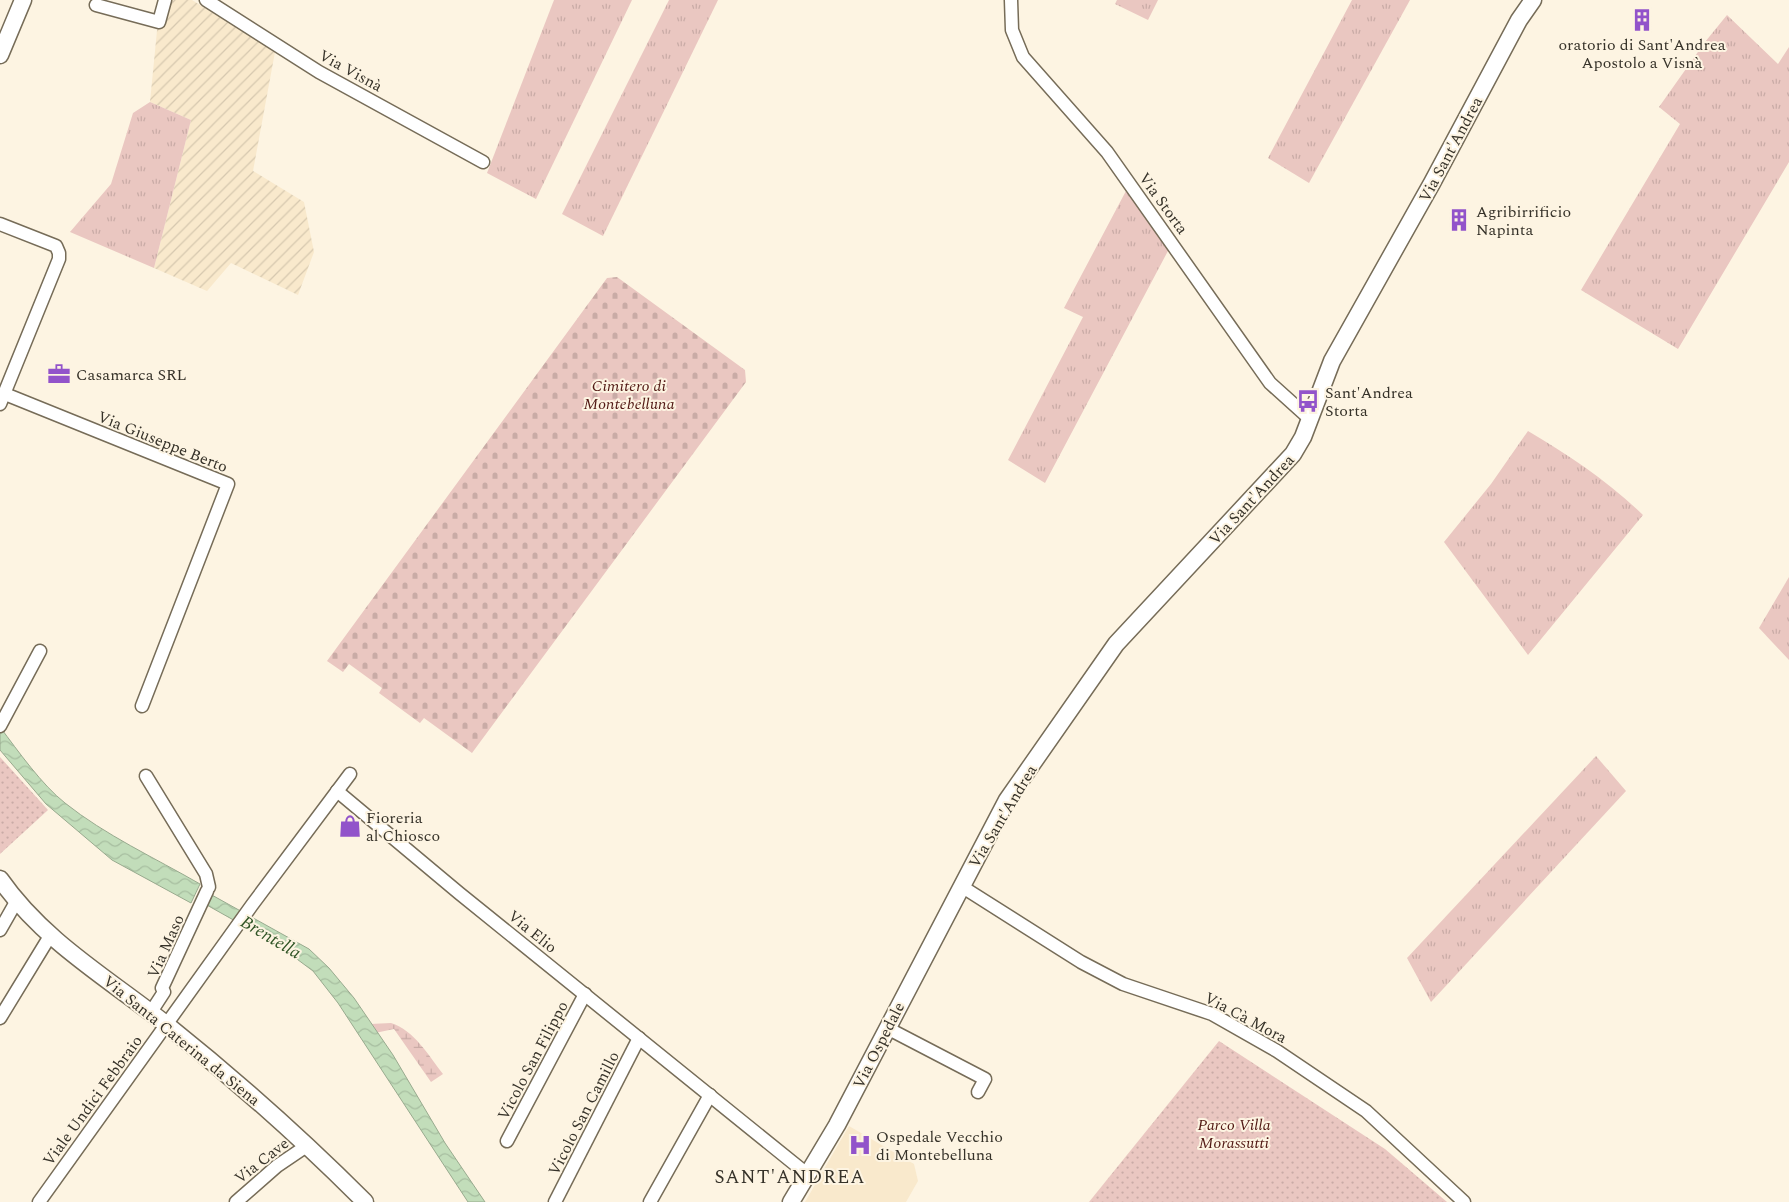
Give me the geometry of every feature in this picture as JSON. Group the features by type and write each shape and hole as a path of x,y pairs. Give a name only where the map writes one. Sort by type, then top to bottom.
{"street":[{"path":"0,55 22,0"},
{"path":"96,5 160,22 165,0"},
{"name":"Via Visnà","path":"206,0 320,72 483,162"},
{"name":"Via Storta","path":"1011,0 1012,30 1023,57 1107,152 1270,382 1310,419"},
{"name":"Via Sant'Andrea","path":"961,886 1008,800 1116,644 1293,454 1310,419 1332,361 1432,183 1519,20 1534,0"},
{"path":"0,224 56,246 59,253 2,399"},
{"name":"Via Giuseppe Berto","path":"2,399 228,484 142,706"},
{"path":"0,726 4,708 40,650"},
{"name":"Viale Undici Febbraio","path":"39,1202 247,912 350,774"},
{"name":"Via Maso","path":"146,776 206,874 208,889 162,988 164,992 151,1012"},
{"name":"Via Elio","path":"337,791 807,1174"},
{"name":"Via Santa Caterina da Siena","path":"0,879 16,902 50,936 151,1012 244,1087 308,1145 365,1202"},
{"name":"Via Cà Mora","path":"961,886 1081,962 1123,984 1212,1014 1269,1046 1366,1111 1464,1202"},
{"name":"Via Ospedale","path":"791,1202 837,1125 961,886"},
{"path":"0,930 16,902"},
{"path":"0,1018 50,936"},
{"name":"Vicolo San Filippo","path":"507,1141 585,994"},
{"path":"887,1028 986,1079 978,1092"},
{"name":"Vicolo San Camillo","path":"555,1202 639,1038"},
{"path":"650,1202 710,1095"},
{"name":"Via Cave","path":"236,1202 277,1166 308,1145"}],"shaded area":[{"path":"160,0 192,0 275,52 253,171 304,202 314,252 298,295 231,263 207,291 154,268 191,120 150,102"},
{"name":"Ospedale Vecchio di Montebelluna","path":"849,1126 914,1164 918,1181 906,1202 805,1202"}],"green space":[{"path":"554,0 632,0 536,199 487,173"},
{"path":"669,0 718,0 603,236 562,214"},
{"path":"1117,0 1158,0 1148,20 1115,4"},
{"path":"1352,0 1410,0 1309,183 1268,158"},
{"path":"1727,15 1778,64 1789,47 1789,162 1678,349 1581,290 1680,124 1659,107 1705,42"},
{"path":"150,102 191,120 154,268 70,232 111,184 133,113"},
{"path":"1127,189 1169,249 1045,483 1008,460 1083,317 1064,308"},
{"name":"Cimitero di Montebelluna","path":"617,277 745,370 746,382 472,753 424,718 420,723 379,693 382,688 349,664 343,672 327,661 607,278"},
{"path":"1528,431 1588,470 1643,515 1528,655 1444,542 1491,484"},
{"path":"1789,577 1789,660 1759,628"},
{"path":"1596,756 1626,791 1431,1002 1407,958"},
{"path":"0,757 48,810 0,854"},
{"path":"391,1023 399,1026 414,1037 443,1074 431,1082 394,1029 375,1033 370,1024"},
{"name":"Parco Villa Morassutti","path":"1219,1041 1385,1149 1447,1202 1089,1202"}],"water":[{"path":"0,727 22,757 56,796 80,815 113,836 200,884 191,903 112,860 46,804 0,750"},
{"name":"Brentella","path":"210,894 309,949 329,968 354,998 393,1055 445,1143 485,1202 468,1202 338,1003 313,971 278,945 205,904"}],"place":[{"name":"oratorio di Sant'Andrea Apostolo a Visnà","path":"1642,20"},
{"name":"Agribirrificio Napinta","path":"1459,220"},
{"name":"Casamarca SRL","path":"59,374"},
{"name":"Sant'Andrea Storta","path":"1308,401"},
{"name":"Fioreria al Chiosco","path":"350,826"},
{"name":"Ospedale Vecchio di Montebelluna","path":"860,1145"}],"district":[{"name":"SANT'ANDREA","path":"790,1176"}]}
